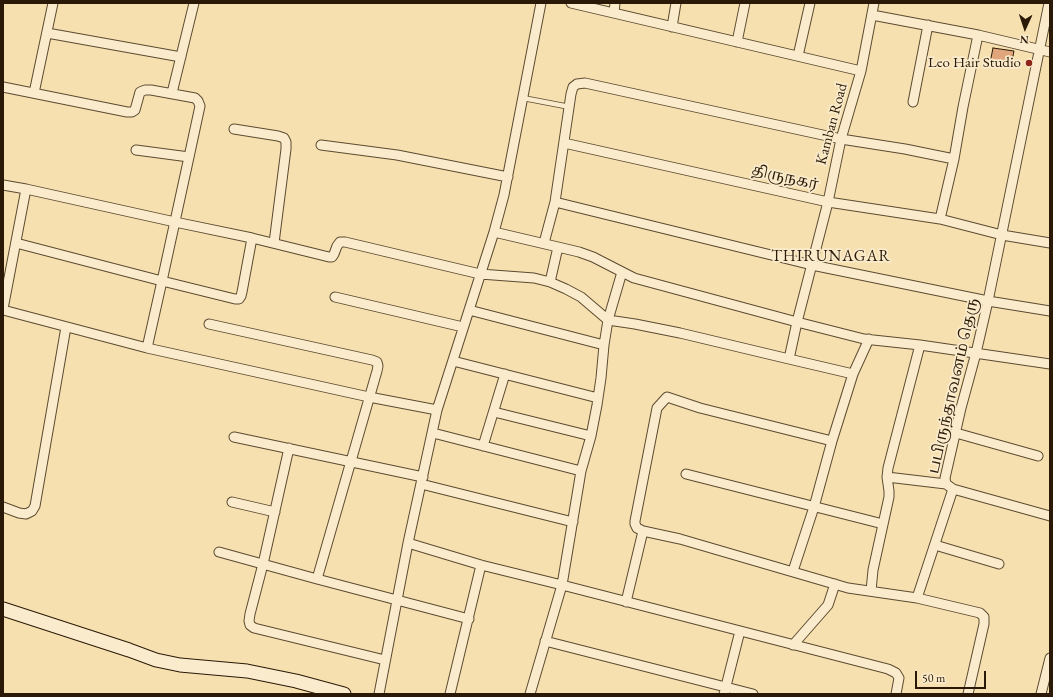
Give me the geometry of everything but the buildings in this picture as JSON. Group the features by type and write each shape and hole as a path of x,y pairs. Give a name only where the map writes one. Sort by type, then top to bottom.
{"main road":[{"path":"3,609 156,660 180,665 247,671 344,694"}],"street":[{"path":"34,93 53,3"},
{"path":"172,93 194,3"},
{"path":"379,694 408,543 437,410 494,232 504,195 540,3"},
{"path":"571,3 861,71"},
{"path":"614,13 615,3"},
{"path":"672,27 676,3"},
{"path":"737,42 745,3"},
{"path":"798,56 810,3"},
{"name":"Kamban Road","path":"789,359 828,202 841,138 861,71 874,3"},
{"name":"பபிருந்தாவனம் தெரு","path":"917,598 935,545 950,486 945,478 988,301 1049,3"},
{"path":"872,15 978,35 1050,52"},
{"path":"913,102 928,25"},
{"path":"47,33 181,57"},
{"path":"940,219 954,159 978,35"},
{"path":"544,244 554,202 573,87 578,84 585,83 841,138 954,159"},
{"path":"3,87 127,112 132,112 135,110 140,92 145,90 172,93 195,98 198,101 200,106 147,348"},
{"path":"234,129 278,136 284,138 286,142 274,244"},
{"name":"திருநகர்","path":"564,142 828,202 940,219 1002,235 1050,243"},
{"path":"321,145 397,155 508,176"},
{"path":"136,150 188,157"},
{"path":"3,185 252,238 329,257 332,257 340,242 345,242 480,274 534,278 566,288 581,297 608,320 680,333 854,374"},
{"path":"26,189 3,310 147,348 369,397 437,410"},
{"path":"554,202 812,265 988,301 1050,311"},
{"path":"494,232 579,252 594,257 634,278 797,322 869,339 1050,364"},
{"path":"16,244 239,299 242,292 252,238"},
{"path":"550,282 558,247"},
{"path":"530,694 562,585 582,471 591,436 598,398 608,320 622,272"},
{"path":"335,297 464,327"},
{"path":"469,310 604,345"},
{"path":"209,324 377,362 377,371 317,579"},
{"path":"3,507 26,514 32,511 35,506 66,327"},
{"path":"793,571 854,374 869,339"},
{"path":"871,591 873,570 889,497 887,477 888,468 920,345"},
{"path":"453,361 598,398"},
{"path":"483,446 505,374"},
{"path":"832,442 700,408 667,397 657,408 635,524 637,528 643,531 680,539 848,588 917,598 980,613 984,617 984,624 968,694"},
{"path":"494,412 591,436"},
{"path":"433,433 582,471"},
{"path":"956,433 1038,456"},
{"path":"234,437 350,461 573,522"},
{"path":"289,448 249,621 250,625 254,628 386,660"},
{"path":"686,474 883,524"},
{"path":"887,477 950,486 1050,516"},
{"path":"232,502 275,512"},
{"path":"626,602 643,531"},
{"path":"408,543 482,565 888,669 896,673 899,678 896,694"},
{"path":"935,545 999,564"},
{"path":"219,552 469,619"},
{"path":"450,694 482,565"},
{"path":"793,644 828,605 835,584"},
{"path":"725,691 740,631"},
{"path":"545,641 725,691 753,694"},
{"path":"1041,694 1050,658"}],"lane":[{"path":"523,98 570,108"}],"place":[{"name":"Leo Hair Studio","path":"1029,63"}],"district":[{"name":"THIRUNAGAR","path":"831,257"}]}
